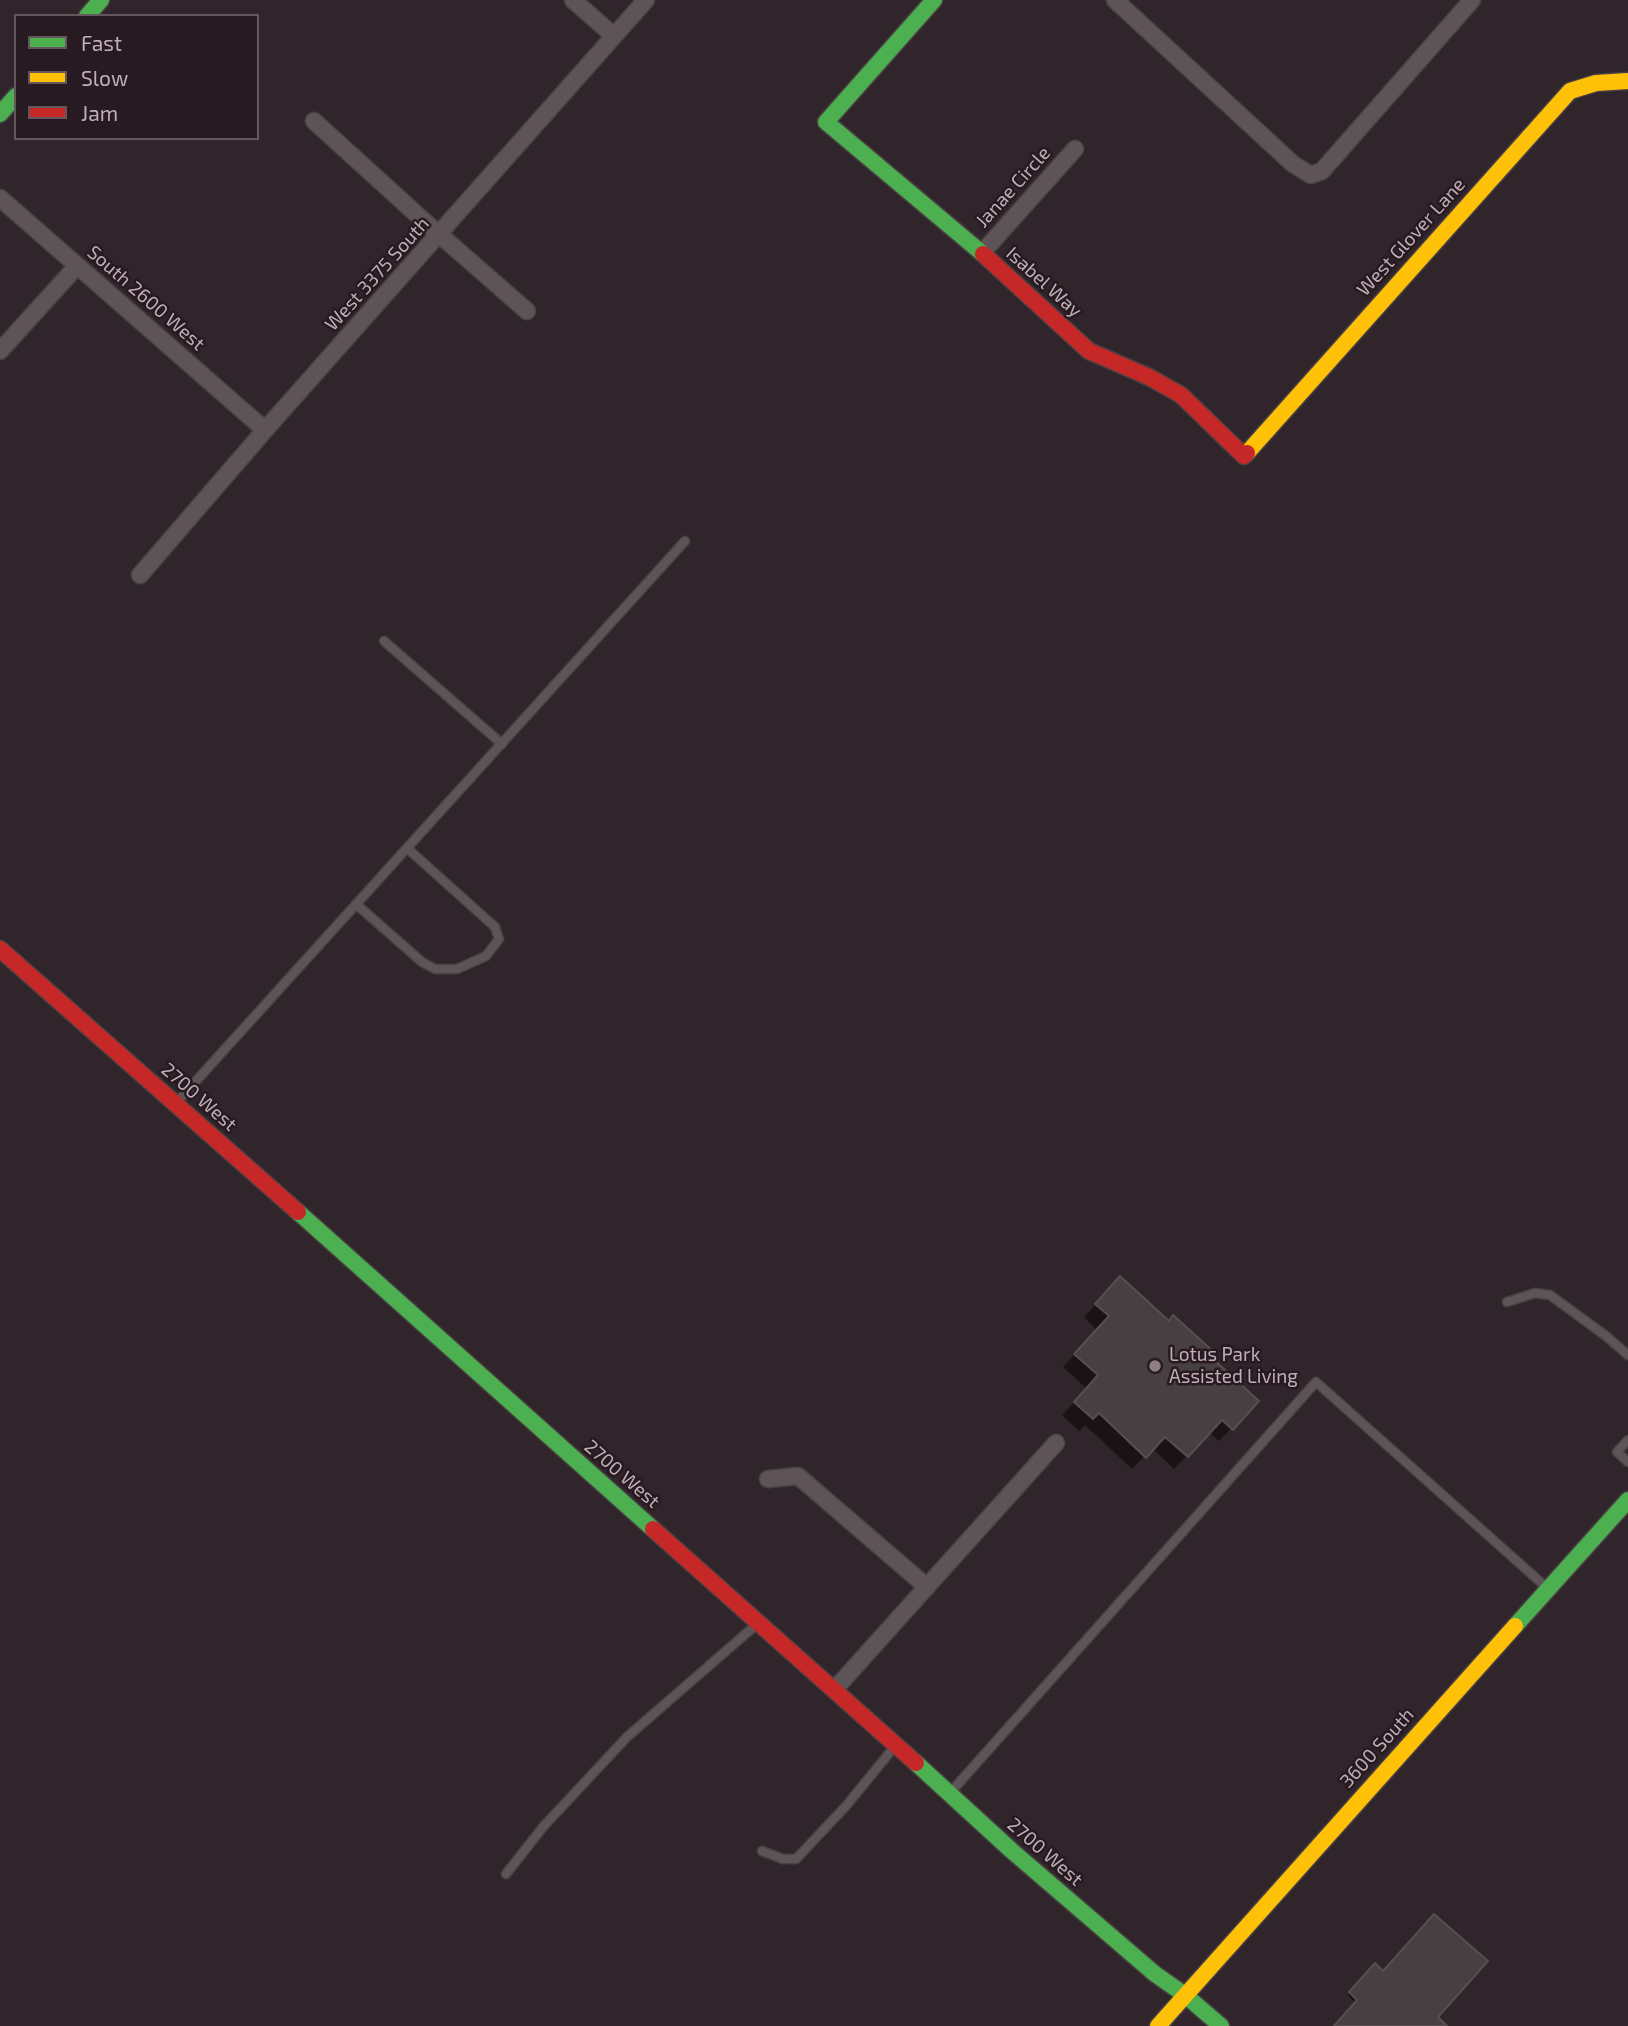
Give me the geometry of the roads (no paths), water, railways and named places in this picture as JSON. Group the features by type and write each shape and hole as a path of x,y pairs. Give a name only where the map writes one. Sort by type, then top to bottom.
{"street":[{"path":"89,14 101,0"},
{"path":"573,0 614,36"},
{"name":"West 3375 South","path":"139,575 646,0"},
{"name":"Isabel Way","path":"934,0 826,122 982,253 1089,351 1149,377 1181,396 1244,456"},
{"path":"1115,0 1293,164 1311,175 1322,171 1472,0"},
{"name":"West Glover Lane","path":"1244,456 1570,91 1596,83 1628,81"},
{"path":"0,114 14,98"},
{"path":"314,121 527,311"},
{"name":"Janae Circle","path":"982,253 1076,149"},
{"name":"South 2600 West","path":"0,198 265,430"},
{"path":"0,351 77,266"},
{"name":"2700 West","path":"0,949 835,1689 1012,1851 1221,2026"},
{"path":"835,1689 1056,1443"},
{"path":"768,1479 798,1476 927,1587"},
{"name":"3600 South","path":"1158,2026 1628,1500"}],"lane":[{"path":"175,1104 685,541"},
{"path":"384,641 502,744"},
{"path":"356,904 422,962 435,969 457,969 486,956 499,939 495,927 407,848"},
{"path":"1507,1302 1535,1293 1550,1294 1628,1355"},
{"path":"949,1794 1316,1382 1548,1589"},
{"path":"1628,1440 1618,1452 1628,1462"},
{"path":"506,1874 543,1827 627,1737 759,1622"},
{"path":"762,1851 783,1859 796,1859 846,1806 895,1746"}],"place":[{"name":"Lotus Park Assisted Living","path":"1155,1366"}]}
